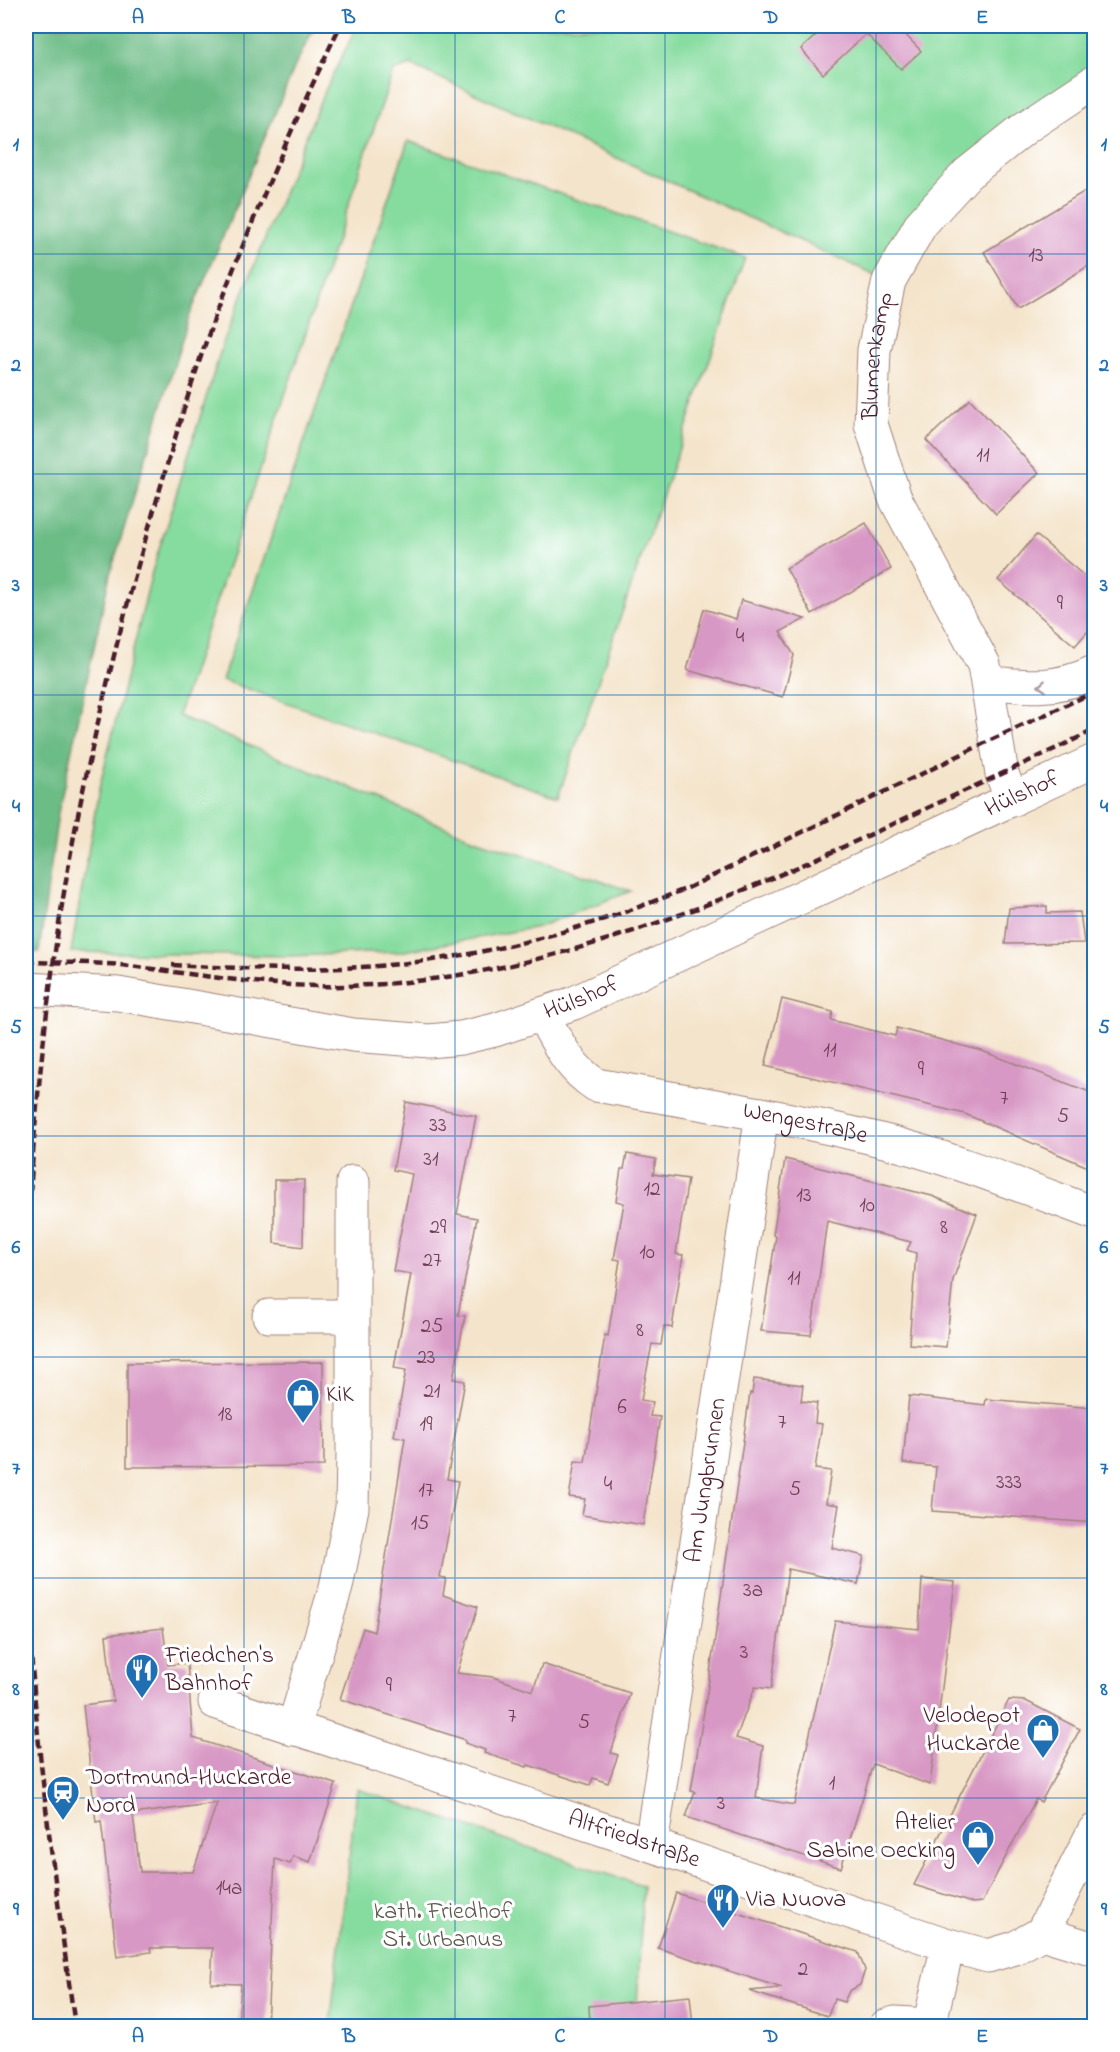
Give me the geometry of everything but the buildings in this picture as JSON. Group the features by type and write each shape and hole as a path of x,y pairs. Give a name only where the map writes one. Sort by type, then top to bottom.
{"street":[{"name":"Blumenkamp","path":"1012,800 1002,774 988,682 978,652 894,498 871,424 874,350 889,281 921,224 967,174 1026,127 1095,82"},
{"path":"988,682 1045,687 1081,679 1095,672"},
{"name":"Hülshof","path":"26,989 118,994 326,1031 401,1040 429,1041 461,1038 495,1030 574,1003 1095,761"},
{"name":"Wengestraße","path":"542,1014 565,1056 581,1075 596,1085 804,1121 954,1162 1095,1213"},
{"name":"Am Jungbrunnen","path":"651,1845 762,1114"},
{"path":"293,1729 336,1587 350,1519 353,1454 353,1182"},
{"path":"269,1316 352,1316"},
{"name":"Altfriedstraße","path":"215,1702 948,1945 988,1956 1015,1948 1042,1934"},
{"path":"1095,1832 1042,1934 1095,1949"},
{"path":"886,2026 894,2024 929,2026 948,1945"}],"green space":[{"path":"26,26 315,26 295,66 189,317 110,574 58,813 39,952 26,952"},
{"path":"357,26 1094,26 1094,82 1026,127 889,281 411,65 393,71 178,716 472,838 631,891 538,927 399,952 288,956 71,952 99,789 152,572 223,343 322,97"},
{"path":"408,141 745,258 558,797 222,680"},
{"name":"kath. Friedhof St. Urbanus","path":"357,1789 643,1886 636,2026 330,2026"}],"railway":[{"path":"26,1261 39,1088 60,915 81,800 114,656 169,459 212,324 278,161 340,26"},
{"path":"172,965 299,969 386,965 475,953 563,932 648,904 690,887 1094,692"},
{"path":"26,962 121,965 233,980 317,986 417,981 487,970 557,954 626,934 693,910 826,855 1094,730"},
{"path":"26,1550 37,1729 75,2026"}],"place":[{"name":"KiK","path":"303,1424"},
{"name":"Friedchen's Bahnhof","path":"142,1699"},
{"name":"Velodepot Huckarde","path":"1043,1759"},
{"name":"Dortmund-Huckarde Nord","path":"63,1821"},
{"name":"Atelier Sabine Oecking","path":"978,1866"},
{"name":"Via Nuova","path":"723,1929"}]}
